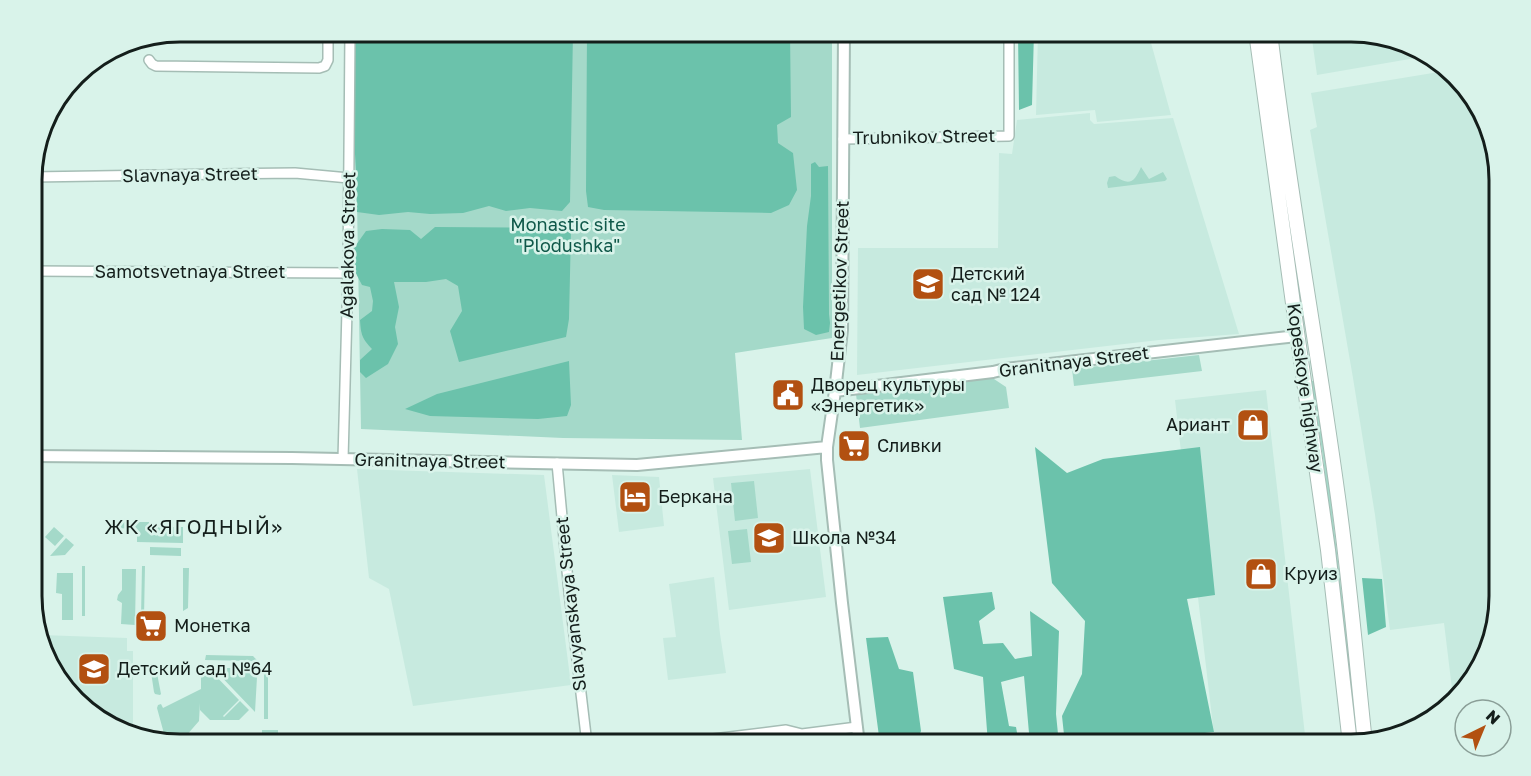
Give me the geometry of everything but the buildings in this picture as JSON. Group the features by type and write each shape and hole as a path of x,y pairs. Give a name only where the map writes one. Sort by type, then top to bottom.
{"main road":[{"name":"Kopeskoye highway","path":"1257,42 1328,550 1349,734"},
{"name":"Kopeskoye highway","path":"1271,42 1337,492 1364,733"},
{"name":"Granitnaya Street","path":"1298,336 1313,334"}],"street":[{"path":"149,60 156,66 319,68 325,66 328,60 328,42"},
{"name":"Agalakova Street","path":"343,459 348,273 350,42"},
{"name":"Energetikov Street","path":"844,42 842,330 836,391 827,447 858,734"},
{"name":"Trubnikov Street","path":"843,139 1009,136 1010,42"},
{"name":"Slavnaya Street","path":"42,177 295,174 348,178"},
{"name":"Samotsvetnaya Street","path":"42,271 348,273"},
{"name":"Granitnaya Street","path":"836,391 1005,369 1298,336"},
{"name":"Granitnaya Street","path":"42,456 637,465 827,447"},
{"name":"Slavyanskaya Street","path":"557,463 586,734"},
{"path":"753,734 786,730 802,734 857,727"}],"shaded area":[{"path":"1038,42 1151,42 1171,115 1097,122 1095,110 1036,115"},
{"path":"1312,42 1360,42 1395,49 1415,58 1317,75"},
{"path":"1437,72 1460,96 1470,111 1484,145 1489,180 1488,614 1475,657 1452,690 1444,623 1390,630 1375,515 1310,130 1317,127 1311,93"},
{"path":"1090,113 1090,120 1094,124 1173,118 1239,334 1159,340 857,375 858,248 998,248 999,153 1012,154 1017,120"},
{"path":"1266,390 1305,734 1214,734 1175,400"},
{"path":"357,469 544,475 571,685 413,706 389,589 369,578"},
{"name":"Школа №34","path":"810,469 826,597 729,610 713,478"},
{"path":"612,475 659,477 664,526 619,532"},
{"path":"714,577 726,673 668,680 663,638 676,637 669,584"},
{"name":"Детский сад №64","path":"48,635 127,638 127,651 133,651 133,725 104,711 76,687 56,657"}],"green space":[{"name":"Monastic site \"Plodushka\"","path":"354,42 832,42 832,338 735,353 742,440 563,438 361,429"},
{"path":"354,42 573,42 570,202 562,211 530,208 506,211 489,206 463,213 408,212 379,215 357,212 353,96"},
{"path":"587,42 790,42 791,117 777,125 778,143 793,153 797,190 789,205 771,213 604,210 588,207 586,191"},
{"path":"1018,42 1034,42 1032,105 1019,110"},
{"path":"815,162 819,167 828,166 830,323 829,332 816,335 804,329 803,307 811,164"},
{"path":"1141,167 1149,179 1163,172 1167,179 1108,188 1109,177 1115,176 1128,182 1137,176"},
{"path":"435,227 566,228 571,230 569,319 566,337 459,362 450,331 462,311 458,286 446,279 426,282 394,282 399,307 395,327 398,344 388,364 366,378 360,372 360,360 372,349 363,336 360,320 372,311 373,301 370,287 362,285 352,266 351,252 366,231 410,230 421,239"},
{"path":"1199,355 1202,371 1074,386 1072,369"},
{"path":"569,361 571,405 567,416 538,419 430,416 405,409 437,394"},
{"path":"991,377 1006,387 1009,408 860,428 856,394"},
{"path":"1311,381 1314,381 1326,457 1358,734 1354,734 1323,457"},
{"path":"1035,447 1067,473 1103,459 1200,447 1215,595 1187,599 1214,732 1064,734 1062,716 1082,674 1085,621 1052,583"},
{"path":"754,481 758,518 735,521 731,483"},
{"path":"117,522 149,522 149,527 183,527 183,543 137,542 137,529 117,528"},
{"path":"54,527 64,536 55,546 45,537"},
{"path":"747,529 751,562 732,564 728,531"},
{"path":"66,538 74,545 65,555 50,556"},
{"path":"150,547 181,548 181,556 150,555"},
{"path":"82,566 85,566 85,616 82,616"},
{"path":"142,566 145,566 144,617 141,617"},
{"path":"183,568 189,568 188,608 183,611"},
{"path":"122,569 136,569 135,625 121,624 122,603 117,600 122,590"},
{"path":"57,573 73,573 73,620 62,620 62,594 56,593"},
{"path":"1362,578 1382,579 1386,627 1368,635"},
{"path":"992,592 995,609 979,621 983,644 1003,643 1015,659 1032,656 1030,611 1059,631 1056,714 1058,734 1029,733 1024,676 1001,682 1009,726 1016,727 1017,734 987,734 983,677 954,669 943,597"},
{"path":"888,637 899,669 913,672 920,734 879,734 866,638"},
{"path":"206,655 253,656 268,672 268,719 264,719 264,674 252,661 205,660"},
{"path":"155,663 160,695 154,692 151,664"},
{"path":"201,668 208,668 239,700 223,716 240,701 249,710 239,720 210,720 200,710 200,703 199,721 188,734 164,733 158,705 161,704 163,708 201,689"},
{"path":"213,668 247,668 257,677 255,712"},
{"path":"262,730 278,730 278,734 262,734"}],"place":[{"name":"Детский сад № 124","path":"928,284"},
{"name":"Дворец культуры «Энергетик»","path":"788,395"},
{"name":"Ариант","path":"1253,425"},
{"name":"Сливки","path":"854,446"},
{"name":"Беркана","path":"635,497"},
{"name":"Школа №34","path":"769,538"},
{"name":"Круиз","path":"1261,574"},
{"name":"Монетка","path":"151,626"},
{"name":"Детский сад №64","path":"94,669"}],"district":[{"name":"ЖК «ЯГОДНЫЙ»","path":"194,527"}]}
